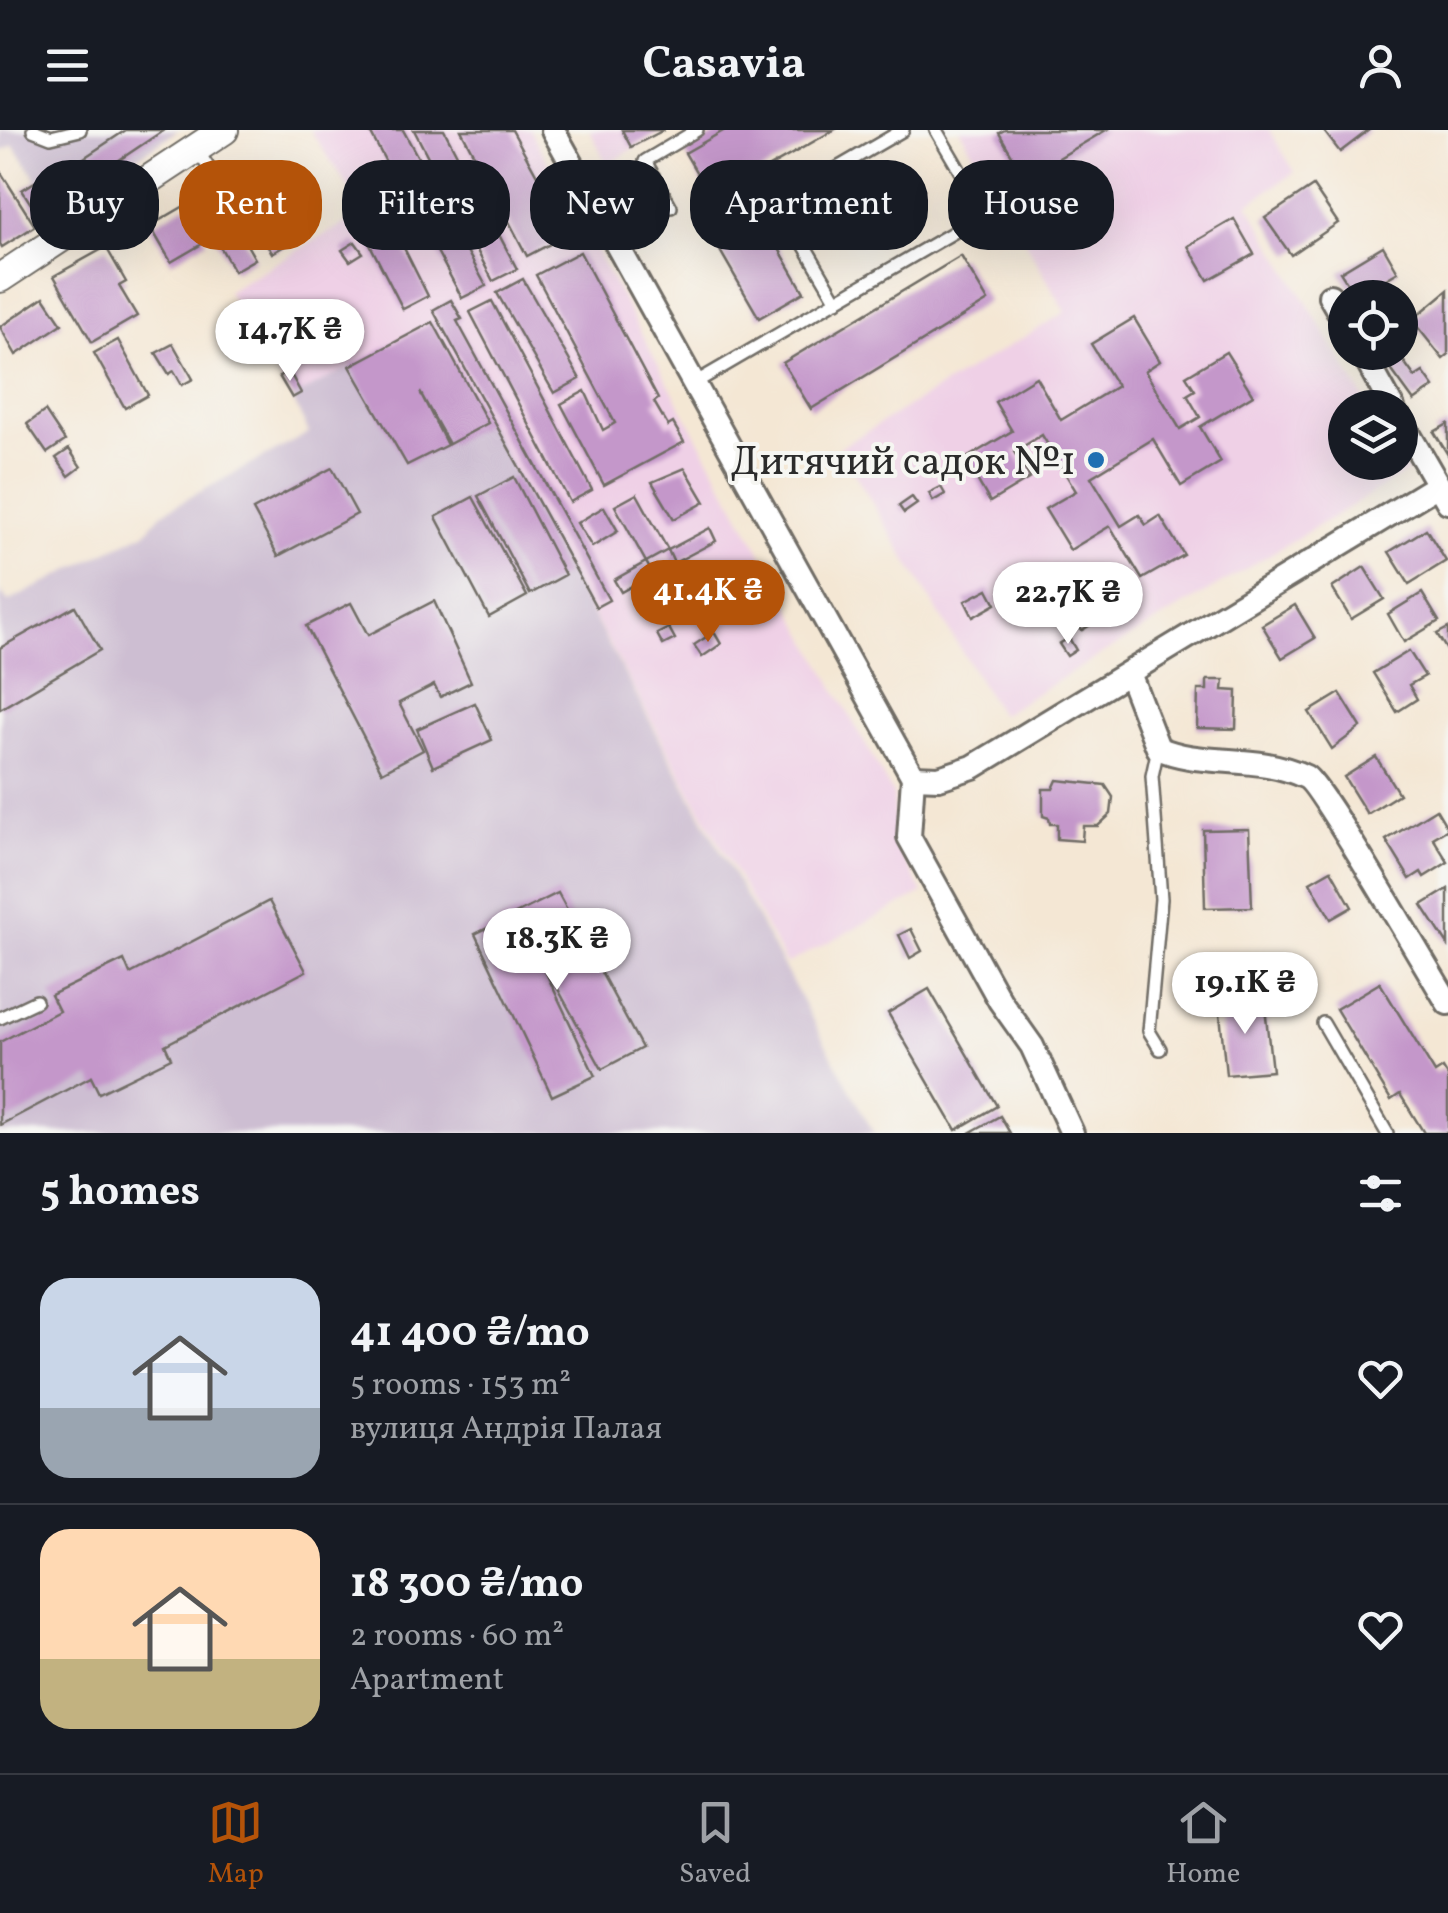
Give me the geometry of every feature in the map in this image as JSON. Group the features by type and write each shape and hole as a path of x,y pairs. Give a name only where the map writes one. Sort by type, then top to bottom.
{"street":[{"path":"0,278 224,130"},
{"path":"552,130 913,778 909,837 1000,1001 1040,1061 1072,1133"},
{"path":"913,778 940,778 973,768 1128,673 1445,496 1418,450"},
{"path":"1128,673 1158,748 1176,756 1266,762 1311,779 1448,1003"}],"lane":[{"path":"34,130 51,137 80,130"},
{"path":"671,207 645,161 697,130"},
{"path":"837,301 779,202 904,130"},
{"path":"693,384 985,214 936,130"},
{"path":"196,148 204,160"},
{"path":"1158,748 1152,776 1162,899 1149,1031 1160,1049"},
{"path":"0,1018 36,1001"},
{"path":"1323,1022 1387,1133"}],"shaded area":[{"path":"0,130 178,130 133,160 30,160 30,169 14,145 0,152"},
{"path":"310,130 530,130 546,160 530,160 530,250 596,250 893,795 895,844 923,893 786,964 432,323 292,398 227,291 299,250 322,250 322,237 342,225 342,250 510,250 510,160 342,160 342,178"},
{"path":"590,130 664,130 615,160 605,160"},
{"name":"Дитячий садок №1","path":"960,130 1269,130 1295,172 1248,204 1328,338 1328,370 1347,370 1359,390 1328,390 1328,480 1395,480 1000,715 839,448 1066,312 1030,250 1114,250 1114,160 977,160"},
{"path":"394,343 488,423 874,1133 0,1133 0,591 8,602 147,531 163,512 309,433 292,398"}],"building":[{"path":"126,130 164,130 119,160 81,160"},
{"path":"369,130 403,130 419,160 385,160"},
{"path":"414,130 444,130 460,160 430,160"},
{"path":"461,130 512,130 530,163 530,250 538,250 527,256 510,224 510,160 477,160"},
{"path":"622,130 664,130 631,147"},
{"path":"725,130 834,130 781,160 690,162 685,153"},
{"path":"1106,130 1055,160 1015,160 999,133"},
{"path":"1323,130 1369,130 1340,152"},
{"path":"0,171 30,218 30,229 2,247"},
{"path":"30,185 30,203 22,190"},
{"path":"1313,186 1338,223 1291,255 1265,218"},
{"path":"179,209 179,250 192,250 171,262 159,241 159,221"},
{"path":"1234,219 1254,254 1208,280 1188,246"},
{"path":"1383,246 1398,272 1384,280 1345,280 1340,272"},
{"path":"101,250 108,250 126,282 119,286 137,316 92,342 54,276"},
{"path":"222,250 250,250 255,259 234,271"},
{"path":"342,250 361,250 363,253 350,261"},
{"path":"373,250 405,250 428,296 403,309"},
{"path":"436,250 466,250 486,286 462,298"},
{"path":"477,250 507,250 517,269 493,281"},
{"path":"720,250 780,250 804,292 759,318"},
{"path":"580,252 658,399 654,402 668,426 673,423 684,442 604,485 561,404 585,391 603,430 615,423 536,275"},
{"path":"961,256 988,301 811,409 783,363"},
{"path":"523,279 580,379 554,393 497,293"},
{"path":"1448,290 1448,355 1443,359 1418,328 1418,315"},
{"path":"44,297 62,324 16,355 0,327"},
{"path":"451,300 462,319 457,321 609,600 596,607 433,310"},
{"path":"492,301 592,490 570,502 470,312"},
{"path":"1134,318 1160,361 1145,371 1180,429 1200,417 1187,395 1195,390 1186,376 1226,352 1253,395 1200,427 1221,462 1181,486 1153,439 1091,477 1121,526 1139,515 1146,525 1160,516 1184,555 1142,579 1110,526 1070,550 1045,509 1076,491 1042,435 1014,452 1030,478 990,502 965,459 1012,431 995,402 1036,377 1061,420 1117,386 1091,344"},
{"path":"433,322 488,423 449,444 420,392 447,445 407,465 350,366"},
{"path":"118,340 148,395 125,408 94,353"},
{"path":"173,344 193,379 182,385 174,371 169,374 156,353"},
{"path":"1391,370 1410,370 1415,377 1423,372 1434,387 1418,398 1418,390 1406,390"},
{"path":"289,371 301,393 292,398 279,376"},
{"path":"45,411 65,441 47,453 27,424"},
{"path":"1448,424 1448,455 1434,432"},
{"path":"69,449 81,467 69,476 56,458"},
{"path":"332,468 357,514 278,556 253,510"},
{"path":"685,468 705,502 674,519 652,482"},
{"path":"514,477 565,575 530,594 478,496"},
{"path":"941,487 945,494 933,501 929,493"},
{"path":"637,494 668,550 646,562 615,506"},
{"path":"473,497 527,596 489,617 436,517"},
{"path":"912,497 917,504 904,513 899,506"},
{"path":"604,507 618,531 592,547 577,523"},
{"path":"710,528 716,541 674,563 668,550"},
{"path":"1426,529 1446,561 1409,584 1389,552"},
{"path":"646,562 653,574 621,592 614,580"},
{"path":"1364,567 1384,599 1351,619 1332,588"},
{"path":"988,589 996,604 973,617 965,601"},
{"path":"1422,593 1439,621 1404,642 1388,614"},
{"path":"660,596 667,608 660,612 653,599"},
{"path":"434,601 471,682 440,697 434,685 399,703 423,750 382,772 306,626 351,603 368,635"},
{"path":"1295,605 1315,638 1282,658 1262,625"},
{"path":"75,606 100,650 0,709 0,648"},
{"path":"1084,612 1092,624 1082,630 1074,619"},
{"path":"669,628 675,639 663,645 657,634"},
{"path":"1448,628 1448,652 1437,634"},
{"path":"714,632 721,644 702,657 694,645"},
{"path":"1069,638 1076,650 1067,656 1059,644"},
{"path":"1409,651 1425,676 1409,685 1417,699 1397,712 1373,673"},
{"path":"1207,680 1224,680 1223,690 1237,691 1236,729 1197,728 1198,690 1207,690"},
{"path":"1340,693 1361,727 1332,749 1309,712"},
{"path":"475,703 492,740 433,767 417,729"},
{"path":"1376,757 1399,794 1367,814 1344,777"},
{"path":"1057,780 1105,785 1113,797 1111,814 1098,826 1083,826 1082,841 1057,839 1057,824 1050,824 1049,818 1043,816 1043,789 1053,789"},
{"path":"1436,809 1448,829 1433,838 1448,862 1424,877 1421,872 1410,879 1386,840"},
{"path":"1249,829 1252,907 1205,908 1203,830"},
{"path":"1331,870 1352,907 1331,919 1310,882"},
{"path":"1448,889 1448,945 1422,905"},
{"path":"558,893 642,1048 602,1069 526,931 595,1076 552,1096 475,934"},
{"path":"269,901 306,971 165,1045 171,1058 99,1093 91,1077 0,1125 0,1042 59,1011 51,995 124,960 130,974"},
{"path":"911,929 922,951 910,958 899,935"},
{"path":"1380,983 1435,1073 1443,1068 1448,1076 1448,1133 1424,1133 1400,1094 1391,1100 1336,1009"},
{"path":"929,989 997,1106 956,1130 888,1013"},
{"path":"1264,998 1272,1071 1226,1075 1219,1003"},
{"path":"1000,1116 1010,1133 969,1133"}],"place":[{"name":"Дитячий садок №1","path":"1096,460"}]}
